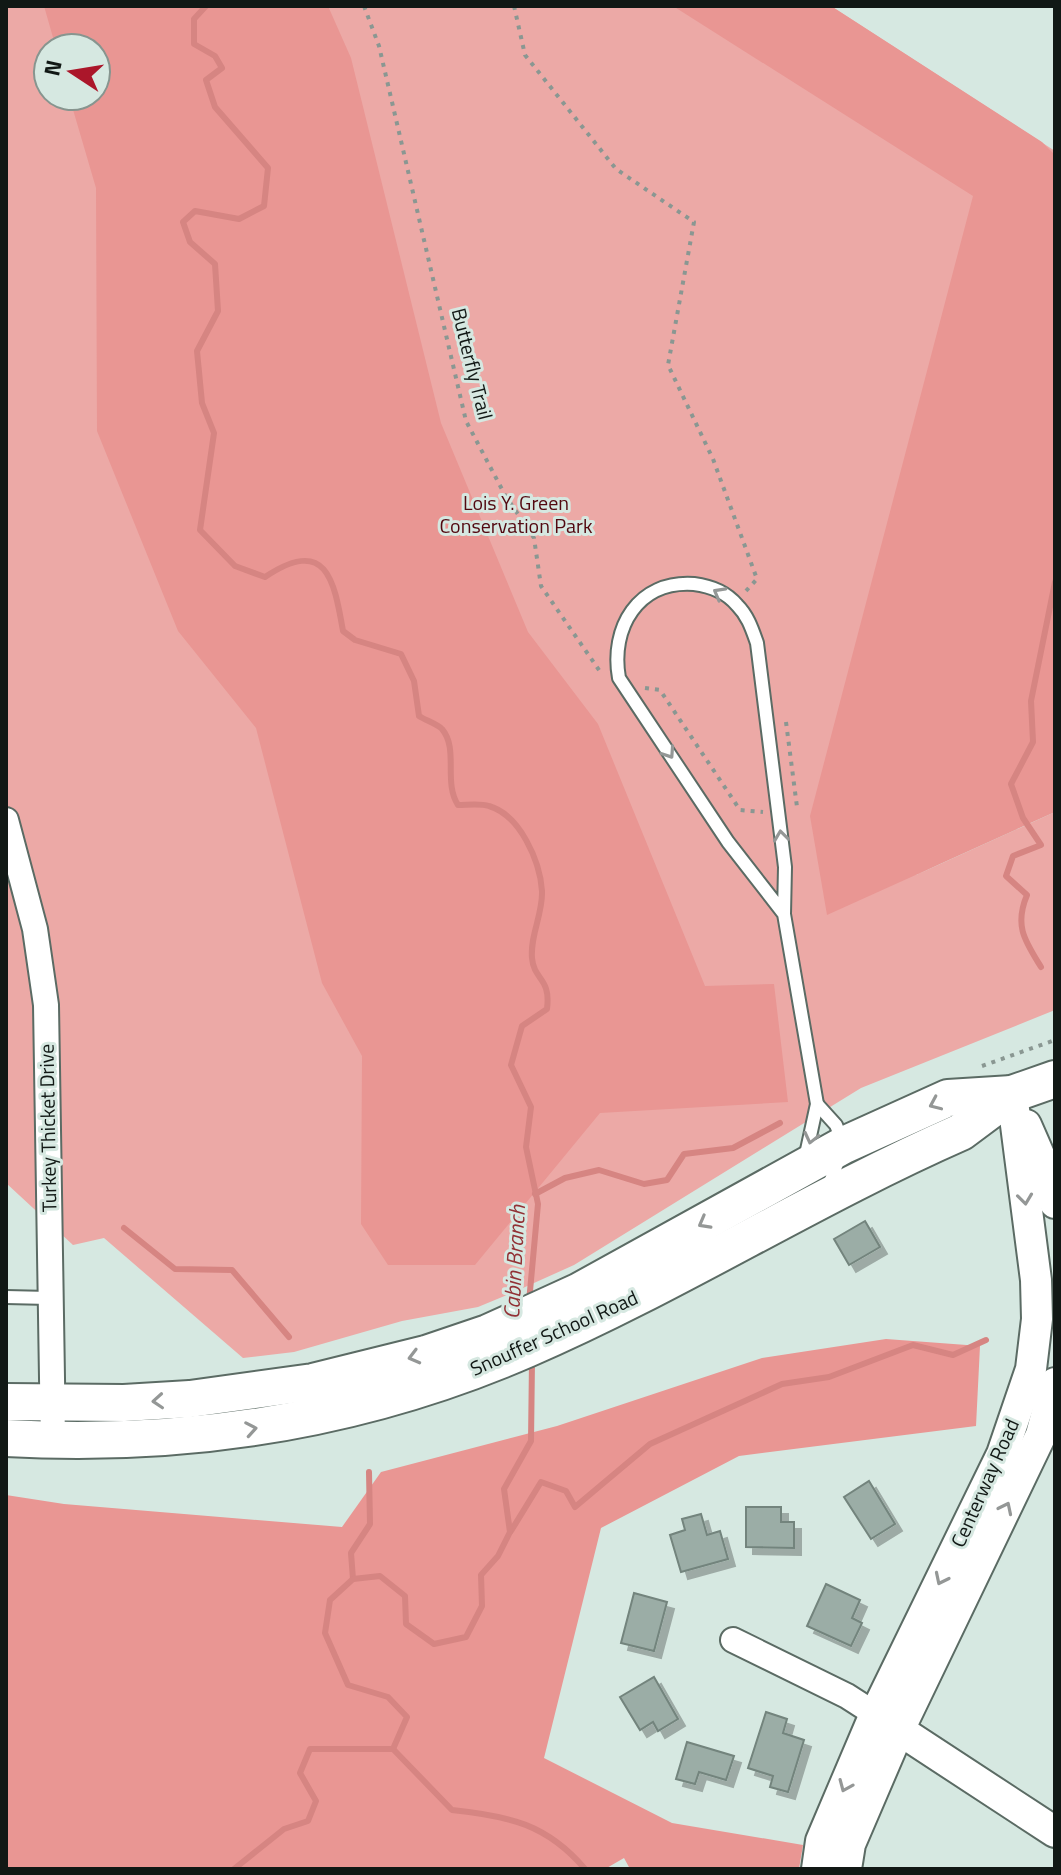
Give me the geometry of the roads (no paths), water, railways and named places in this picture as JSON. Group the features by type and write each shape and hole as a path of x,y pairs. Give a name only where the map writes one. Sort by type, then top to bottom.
{"main road":[{"name":"Snouffer School Road","path":"577,1309 844,1145 948,1098 1012,1094 1055,1079"},
{"name":"Snouffer School Road","path":"6,1438 168,1439 275,1425 361,1407 577,1309 815,1207 915,1152 961,1132 1012,1094"},
{"name":"Snouffer School Road","path":"6,1402 52,1404 190,1399 313,1382 426,1354 485,1350"}],"street":[{"name":"Turkey Thicket Drive","path":"6,820 32,914 46,1005 53,1440"},
{"path":"1012,1094 1047,1173 1055,1203"},
{"name":"Centerway Road","path":"846,1869 850,1844 887,1722 1002,1454 1031,1369 1036,1280 1012,1094"},
{"name":"Centerway Road","path":"817,1869 821,1841 1041,1435 1055,1383"},
{"path":"733,1640 847,1696 1055,1832"}],"lane":[{"path":"784,914 728,842 619,678 617,644 626,618 653,591 683,584 704,585 736,603 748,618 757,643 785,867 784,914 817,1104 801,1170"},
{"path":"815,1207 835,1176 844,1145 836,1125 817,1104"},
{"path":"6,1297 49,1298"}],"waterway":[{"name":"Cabin Branch","path":"206,6 194,19 194,44 215,56 222,68 206,80 215,107 268,168 264,206 239,219 195,211 183,222 190,242 215,264 218,311 197,351 202,403 214,433 200,530 235,566 265,577 285,565 302,561 314,562 324,569 336,595 343,631 355,640 401,654 414,681 419,716 440,727 447,737 452,786 458,805 478,804 500,811 519,829 533,853 542,891 532,958 547,991 547,1009 522,1026 511,1065 531,1107 526,1147 538,1204 529,1302"},
{"path":"1041,967 1021,925 1027,895 1006,876 1013,856 1041,845 1023,818 1011,784 1033,742 1031,701 1055,582"},
{"path":"535,1194 565,1178 599,1170 644,1184 667,1180 684,1154 733,1148 780,1123"},
{"path":"124,1228 175,1269 232,1270 289,1337"},
{"path":"511,1531 541,1482 566,1491 575,1507 650,1444 782,1384 829,1377 913,1345 953,1355 986,1340"},
{"name":"Cabin Branch","path":"234,1869 284,1829 308,1821 316,1801 300,1773 310,1749 393,1749 407,1717 388,1697 348,1685 325,1633 330,1600 353,1579 380,1576 405,1596 406,1624 434,1644 466,1637 482,1606 481,1575 498,1556 510,1532 504,1489 531,1441 532,1361"},
{"path":"353,1579 351,1553 370,1524 369,1472"},
{"path":"393,1749 452,1810 491,1815 526,1825 556,1842 585,1869"}],"park label":[{"name":"Lois Y. Green Conservation Park","path":"516,514"}]}
